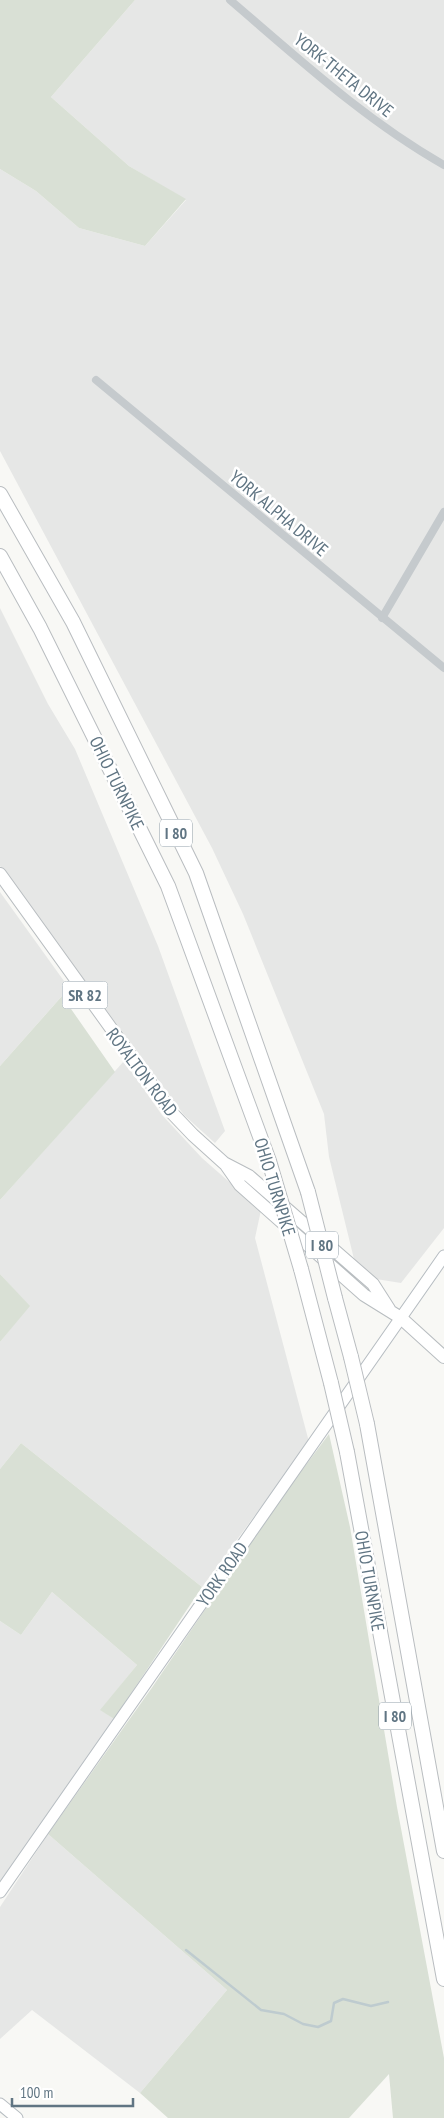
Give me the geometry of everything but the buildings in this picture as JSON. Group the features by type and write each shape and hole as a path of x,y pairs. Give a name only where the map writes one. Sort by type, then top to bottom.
{"highway":[{"name":"OHIO TURNPIKE","path":"0,494 73,622 196,873 308,1192 367,1424 444,1851"},
{"name":"OHIO TURNPIKE","path":"0,556 40,628 168,886 268,1161 331,1383 347,1452 444,1979"}],"main road":[{"name":"ROYALTON ROAD","path":"0,874 172,1113 224,1163 247,1192 364,1295 389,1309 444,1357"}],"street":[{"name":"YORK-THETA DRIVE","path":"230,0 351,104 412,147 444,165"},
{"name":"YORK ALPHA DRIVE","path":"96,380 444,668"},
{"path":"382,618 444,512"},
{"name":"YORK ROAD","path":"0,1892 444,1256"},
{"path":"0,2104 17,2118"}],"shaded area":[{"path":"0,0 135,0 51,97 129,166 186,199 145,246 79,228 36,191 0,169"},
{"path":"135,0 444,0 444,1228 401,1283 376,1279 354,1259 329,1157 324,1114 243,914 212,848 0,451 0,169 36,191 79,228 145,246 186,200 129,166 51,97"},
{"path":"0,608 48,704 75,749 158,946 225,1131 215,1143 184,1115 0,866"},
{"path":"0,892 69,988 0,1066"},
{"path":"62,996 115,1072 0,1200 0,1066"},
{"path":"124,1061 162,1115 202,1158 261,1210 255,1238 309,1442 202,1587 21,1443 0,1469 0,1342 29,1306 0,1274 0,1200"},
{"path":"0,1274 30,1306 0,1342"},
{"path":"329,1434 350,1527 397,1807 444,2058 444,2118 393,2118 389,2074 349,2118 168,2118 140,2093 227,1990 48,1834 151,1689 282,1497"},
{"path":"21,1443 202,1587 114,1719 100,1710 137,1665 52,1592 21,1635 0,1621 0,1469"},
{"path":"52,1592 137,1665 101,1710 114,1719 0,1883 0,1621 21,1635"},
{"path":"48,1834 227,1990 140,2093 32,2010 0,2039 0,1907"}],"waterway":[{"path":"186,1950 261,2010 284,2014 303,2024 318,2027 331,2021 334,2003 343,1999 371,2006 388,2002"}]}
